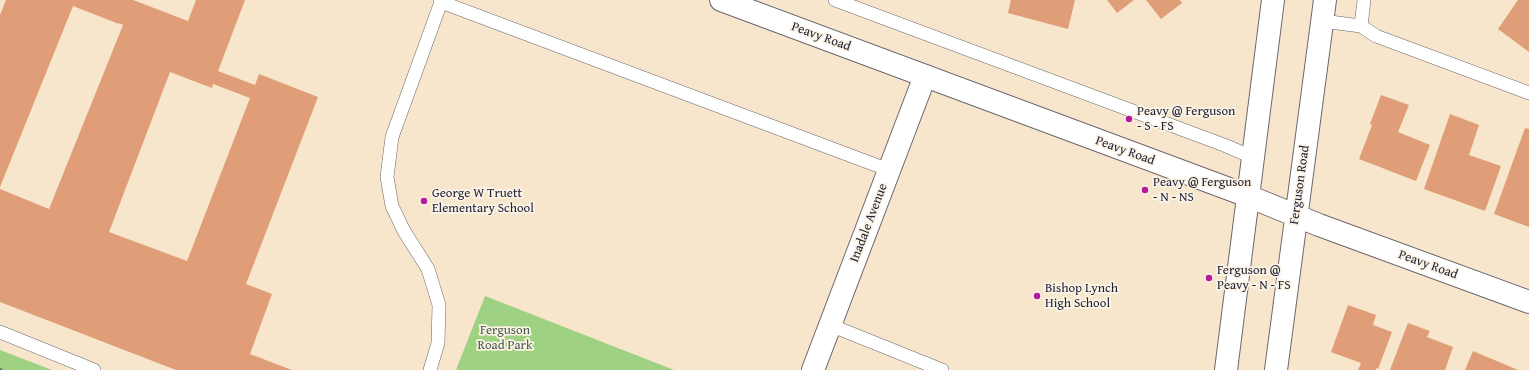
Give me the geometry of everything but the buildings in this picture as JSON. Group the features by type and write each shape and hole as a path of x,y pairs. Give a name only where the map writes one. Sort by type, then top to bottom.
{"street":[{"name":"Peavy Road","path":"721,0 1529,302"},
{"path":"1226,370 1272,0"},
{"name":"Ferguson Road","path":"1276,370 1323,10"},
{"name":"Inadale Avenue","path":"813,370 925,76"}],"lane":[{"path":"835,0 853,3 1252,157"},
{"path":"1361,26 1364,0"},
{"path":"430,370 438,343 439,305 428,269 404,232 392,206 387,177 392,137 441,1 890,170"},
{"path":"1323,10 1361,26 1376,36 1529,93"},
{"path":"830,325 942,370"},
{"path":"0,332 94,370"}],"green space":[{"name":"Ferguson Road Park","path":"485,296 674,370 456,370"},
{"path":"0,350 52,370 0,370"}],"place":[{"name":"Peavy @ Ferguson - S - FS","path":"1129,119"},
{"name":"Peavy @ Ferguson - N - NS","path":"1145,190"},
{"name":"George W Truett Elementary School","path":"424,201"},
{"name":"Ferguson @ Peavy - N - FS","path":"1209,278"},
{"name":"Bishop Lynch High School","path":"1037,296"}]}
